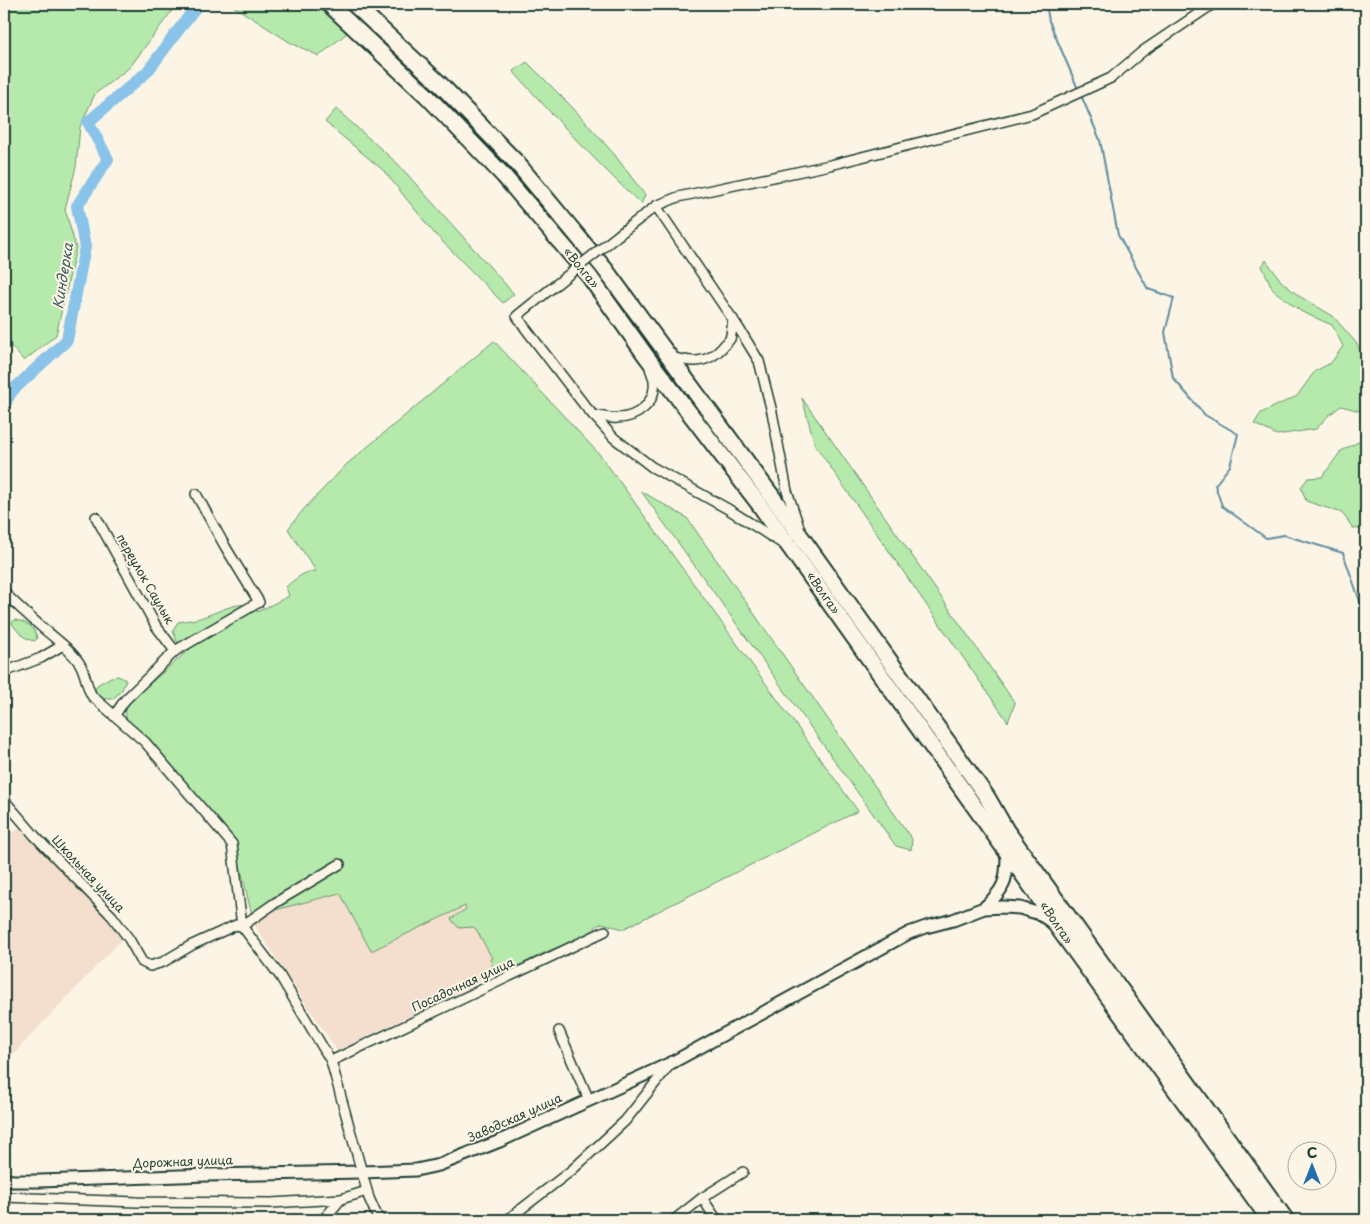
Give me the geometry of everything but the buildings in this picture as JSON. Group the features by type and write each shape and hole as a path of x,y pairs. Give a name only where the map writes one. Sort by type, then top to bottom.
{"highway":[{"name":"«Волга»","path":"329,4 426,95 504,176 589,276 646,356 759,504 798,545 987,797 1006,830 1286,1220"},
{"name":"«Волга»","path":"354,4 438,82 517,163 604,268 668,356 1006,853 1036,893 1056,925 1270,1220"}],"street":[{"path":"798,545 652,467 614,438 593,415 517,316 656,206 678,197 830,164 1032,114 1111,78 1143,51 1213,4"},
{"path":"656,206 733,319 759,361 772,412 798,545"},
{"path":"668,356 684,361 707,360 715,355 730,338 733,319"},
{"path":"593,415 617,418 634,415 645,408 654,392 654,380 646,356"},
{"path":"114,716 125,700 175,651 259,602 196,494"},
{"name":"переулок Саулык","path":"96,517 156,626 175,651"},
{"path":"4,592 22,611 63,645 79,662 84,672 88,690 92,696 145,742 232,844 242,926 280,976 331,1061 367,1191 376,1216 381,1220"},
{"path":"4,672 41,658 63,645"},
{"name":"Школьная улица","path":"4,800 35,836 112,916 129,938 142,962 150,966 163,962 213,934 236,924 242,926"},
{"path":"984,908 997,896 1003,885 1007,871 1006,853"},
{"path":"242,926 275,903 340,864"},
{"path":"984,908 1020,908 1040,914 1056,925"},
{"name":"Заводская улица","path":"362,1172 416,1170 439,1165 500,1141 673,1062 909,933 953,920 984,908"},
{"name":"Посадочная улица","path":"331,1061 605,931"},
{"path":"559,1031 589,1100"},
{"path":"507,1220 572,1170 625,1121 673,1062"},
{"name":"Дорожная улица","path":"4,1180 40,1181 362,1172"},
{"path":"674,1220 702,1198 743,1172"},
{"path":"4,1197 137,1202 271,1203 341,1198 367,1191"},
{"path":"323,1220 341,1198"},
{"path":"702,1198 717,1220"}],"shaded area":[{"path":"388,798 483,918 506,969 337,1051 253,923 339,874"},
{"path":"19,829 127,934 4,1064 4,840 11,833"}],"green space":[{"path":"4,4 177,4 130,67 95,94 80,127 76,167 65,209 76,248 56,335 24,361 4,338"},
{"path":"230,4 317,4 347,33 319,56 291,43"},
{"path":"527,62 574,109 614,154 645,195 641,204 576,139 513,71"},
{"path":"336,109 398,164 514,294 503,303 434,233 384,171 325,122"},
{"path":"1266,260 1281,281 1299,296 1333,316 1357,344 1366,362 1366,424 1360,411 1341,406 1329,415 1316,429 1277,435 1254,424 1261,413 1297,396 1315,371 1331,363 1343,346 1332,325 1302,312 1273,290 1262,266"},
{"path":"494,341 601,456 858,811 623,929 602,923 595,927 596,932 548,951 500,975 498,971 495,972 490,959 492,958 476,929 473,927 459,928 451,919 466,909 465,906 371,951 340,893 252,916 234,840 127,721 124,709 201,639 235,622 222,624 178,644 173,631 178,622 199,618 242,604 257,605 257,612 289,596 286,587 296,578 308,572 316,571 288,529 303,510 347,464"},
{"path":"802,398 1015,703 1008,722 815,445"},
{"path":"1366,438 1366,531 1353,528 1342,513 1306,501 1301,487 1308,478 1322,477 1341,451"},
{"path":"641,491 687,518 912,839 911,850 896,846"},
{"path":"14,620 29,625 35,631 37,639 34,641 30,640 21,635 12,623"},
{"path":"118,676 126,680 122,690 113,699 98,699 95,691 97,685 111,677"}],"waterway":[{"name":"Киндерка","path":"4,405 12,391 67,340 85,247 77,206 108,159 88,122 147,72 198,4"},
{"path":"1046,4 1049,21 1078,89"},
{"path":"1081,95 1100,140 1118,235 1148,289 1174,298 1165,332 1173,378 1205,415 1238,434 1230,466 1215,485 1222,506 1266,538 1284,535 1343,553 1363,610 1366,611"}]}
